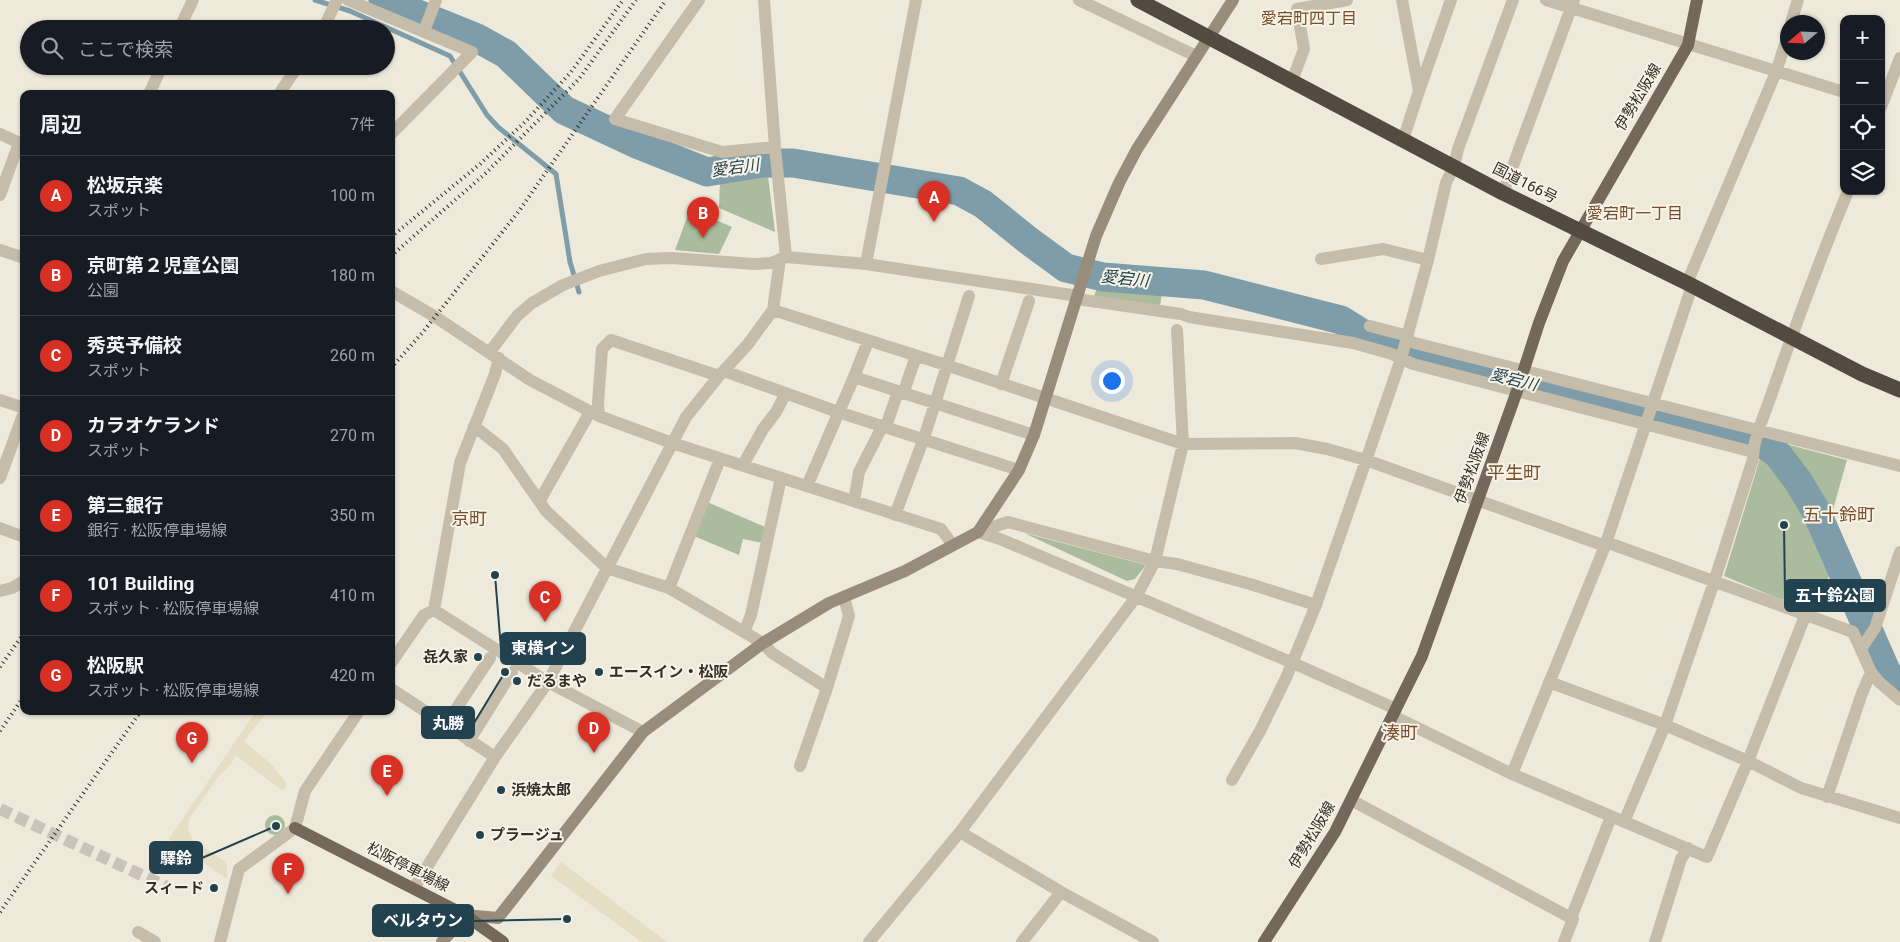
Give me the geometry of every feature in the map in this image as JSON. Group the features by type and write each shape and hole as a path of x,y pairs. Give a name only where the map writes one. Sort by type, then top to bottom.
{"highway":[{"name":"国道166号","path":"1138,0 1504,193 1690,284 1862,374 1900,390"}],"main road":[{"name":"伊勢松阪線","path":"1264,942 1335,832 1422,656 1524,371 1539,323 1563,261 1688,44 1697,0"},
{"name":"松阪停車場線","path":"295,828 466,915 503,942"}],"street":[{"path":"183,20 193,0"},
{"path":"327,20 337,0"},
{"path":"348,0 424,30 472,52 395,130"},
{"path":"699,0 615,119 722,152 776,151"},
{"path":"414,888 495,757 548,682 686,417 748,344 773,310 783,258 764,0"},
{"path":"866,264 916,0"},
{"path":"1079,0 1196,56"},
{"path":"978,532 1019,470 1034,435 1096,236 1119,184 1137,149 1233,0"},
{"path":"1292,82 1304,49 1296,4 1347,0"},
{"path":"1402,0 1419,91"},
{"path":"1403,140 1451,0"},
{"path":"1232,780 1260,731 1293,664 1316,605 1405,347 1446,182 1454,166 1458,150 1513,0"},
{"path":"1546,0 1573,4 1688,44 1840,91"},
{"path":"1793,15 1798,0"},
{"path":"424,30 432,3"},
{"path":"1504,193 1573,4"},
{"path":"1885,97 1900,58"},
{"path":"1512,774 1606,544 1690,284 1780,60"},
{"path":"151,90 158,75"},
{"path":"282,90 292,75"},
{"path":"0,134 20,144"},
{"path":"0,195 20,146"},
{"path":"1624,822 1665,725 1714,582 1753,460 1753,452 1759,432 1791,337 1846,195"},
{"path":"1321,259 1383,248 1428,260"},
{"path":"0,250 20,257"},
{"path":"434,610 460,463 495,374 494,356 517,316 532,303 586,276 630,262 672,258 754,264 783,258 866,264 1079,293 1189,317 1353,343 1392,354 1405,347"},
{"path":"395,293 434,316 530,380 595,414 720,459 941,529 953,545"},
{"path":"895,515 924,438 969,296"},
{"path":"1001,384 1028,300"},
{"path":"773,310 1183,444 1295,443 1327,449 1366,460 1853,632 1871,672 1879,682 1900,700"},
{"path":"1370,326 1405,347 1524,371 1759,432 1900,466"},
{"path":"870,942 960,832 1136,597 1155,561 1183,444 1177,330"},
{"path":"540,500 595,414 598,403 602,349 612,340 786,393 838,412 1019,470"},
{"path":"807,486 868,340"},
{"path":"1405,347 1414,364 1753,452"},
{"path":"854,501 860,472 900,393 916,356"},
{"path":"854,377 1034,435"},
{"path":"743,465 762,429 776,412 786,393"},
{"path":"0,400 20,408"},
{"path":"0,478 20,421"},
{"path":"474,426 503,449 546,510 607,568 669,588 763,643 772,652 827,688"},
{"path":"669,588 720,459"},
{"path":"744,632 751,615 781,478"},
{"path":"442,942 466,915 498,918 643,732 763,643 829,603 906,571 978,532 1008,522 1155,561 1186,566 1316,605"},
{"path":"0,528 20,536"},
{"path":"978,532 1000,539 1293,664 1395,713 1512,774 1707,857 1748,762 1805,616"},
{"path":"1861,648 1875,628 1900,552"},
{"path":"0,591 20,583"},
{"path":"800,766 849,616 844,597"},
{"path":"395,657 424,615 434,610"},
{"path":"434,610 548,682 643,732"},
{"path":"446,724 490,658"},
{"path":"470,741 512,672"},
{"path":"1827,797 1871,672"},
{"path":"1549,682 1665,725 1801,788 1900,818"},
{"path":"395,691 495,757"},
{"path":"220,942 239,869 295,828 305,791 356,715"},
{"path":"1351,800 1571,918"},
{"path":"1564,942 1573,919 1571,918 1611,817"},
{"path":"960,832 1061,892 1152,942"},
{"path":"1655,942 1681,859 1688,848"},
{"path":"1022,942 1061,892"},
{"path":"138,932 155,942"}],"green space":[{"path":"768,176 775,232 719,208 720,178"},
{"path":"693,210 732,227 719,254 675,250 689,212"},
{"path":"1100,280 1163,287 1160,306 1094,296"},
{"path":"1766,439 1847,460 1823,545 1831,570 1817,610 1777,598 1724,576"},
{"path":"707,502 765,527 762,543 743,539 739,555 694,536"},
{"path":"1024,533 1146,565 1135,579 1127,581"},
{"path":"275,815 282,818 285,825 282,832 275,835 268,832 265,825 268,818"}],"shaded area":[{"path":"253,715 265,715 244,741 270,763 286,782 285,789 282,790 235,755 232,763 218,777 189,819 188,830 192,839 224,861 227,866 227,879 169,839"},
{"path":"561,862 667,942 642,942 551,876"}],"waterway":[{"path":"315,0 350,11 370,20"},
{"name":"愛宕川","path":"383,0 477,38 506,54 564,110 639,145 707,172 763,163 793,163 959,191 983,204 1066,268 1103,277 1204,285 1341,320 1365,335 1397,344 1411,352 1759,442 1776,452 1798,481 1816,511 1887,673 1900,685"},
{"path":"395,31 450,56 487,115 498,127 556,174 570,262 579,292"}],"tunnel":[{"path":"0,809 167,887"}],"railway":[{"path":"395,234 480,164 525,122 571,72 623,0"},
{"path":"395,253 486,173 579,79 636,0"},
{"path":"395,364 423,332 519,211 666,0"},
{"path":"0,667 20,639"},
{"path":"0,731 20,702"},
{"path":"0,912 138,715"}],"place":[{"name":"松坂京楽","path":"934,222"},
{"name":"京町第２児童公園","path":"703,238"},
{"name":"五十鈴公園","path":"1784,525"},
{"name":"東横イン","path":"495,575"},
{"name":"秀英予備校","path":"545,622"},
{"name":"㐂久家","path":"478,657"},
{"name":"丸勝","path":"505,672"},
{"name":"エースイン・松阪","path":"599,672"},
{"name":"だるまや","path":"517,681"},
{"name":"カラオケランド","path":"594,753"},
{"name":"松阪駅","path":"192,763"},
{"name":"浜焼太郎","path":"501,790"},
{"name":"第三銀行","path":"387,796"},
{"name":"驛鈴","path":"276,826"},
{"name":"プラージュ","path":"480,835"},
{"name":"スィード","path":"214,888"},
{"name":"101 Building","path":"288,894"},
{"name":"ベルタウン","path":"567,919"}],"district":[{"name":"愛宕町四丁目","path":"1309,18"},
{"name":"愛宕町一丁目","path":"1635,213"},
{"name":"平生町","path":"1514,473"},
{"name":"五十鈴町","path":"1839,515"},
{"name":"京町","path":"469,519"},
{"name":"湊町","path":"1400,733"}]}
